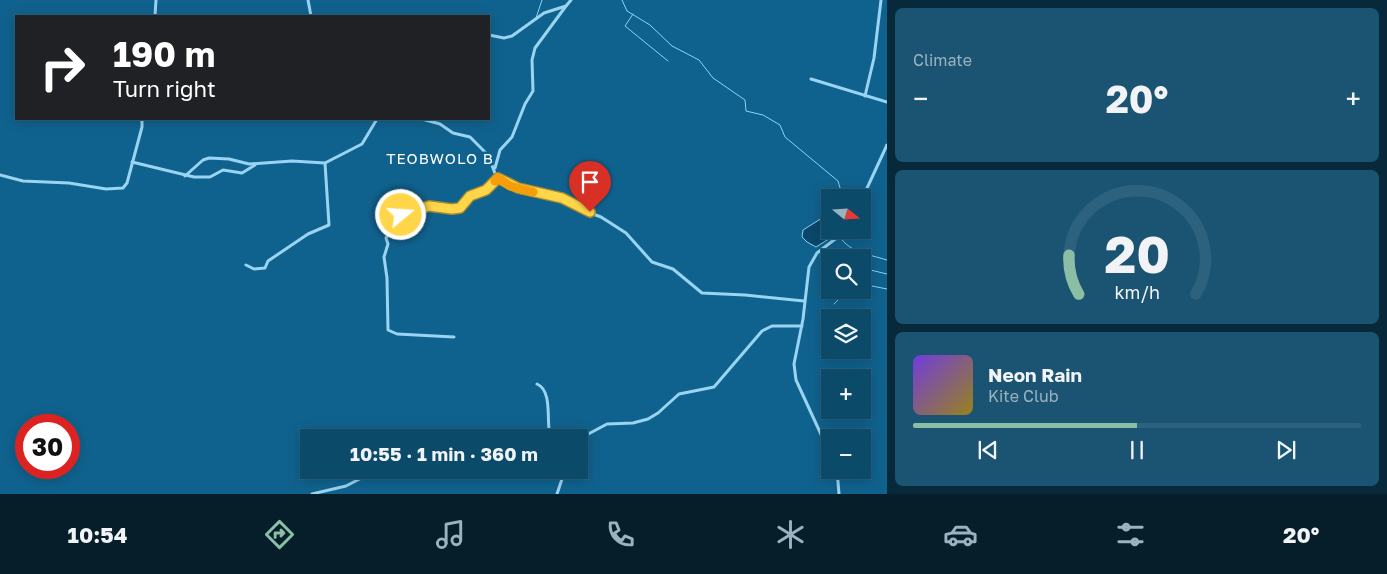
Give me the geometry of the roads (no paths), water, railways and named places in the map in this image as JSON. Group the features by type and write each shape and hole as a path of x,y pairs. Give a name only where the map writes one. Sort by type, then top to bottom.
{"street":[{"path":"155,15 156,0"},
{"path":"308,0 311,15"},
{"path":"494,171 500,150 512,137 523,109 533,91 532,60 535,48 571,0"},
{"path":"865,96 874,58 881,0"},
{"path":"490,35 504,38 512,36 549,10 566,6"},
{"path":"811,79 887,102"},
{"path":"0,175 24,181 114,189 126,186 142,127 142,120"},
{"path":"184,176 203,160 209,158 229,159 256,164 292,161 325,163 362,144 376,120"},
{"path":"426,120 440,124 452,133 470,137 488,155 498,178 518,188 562,198 580,209 601,217 626,233 652,262 673,269 702,294 745,295 804,302"},
{"path":"867,189 886,146"},
{"path":"132,162 184,176 210,176 223,170 242,172 256,164"},
{"path":"246,265 254,269 265,268 268,261 308,234 329,225 325,163"},
{"path":"454,337 398,334 388,330 387,278 384,257 388,244 386,238 401,215 429,206 452,209 460,208 470,196 486,190 498,178"},
{"path":"821,434 795,375 794,358 802,326 807,274 813,259 835,239"},
{"path":"588,434 607,424 633,423 648,419 679,394 714,387 762,331 778,325 802,326"},
{"path":"537,384 542,386 547,394 548,429"},
{"path":"312,494 346,486 360,479"},
{"path":"557,494 561,479"},
{"path":"838,479 840,494"}],"water":[{"path":"821,219 821,239 829,239 816,247 802,237 803,230"}],"waterway":[{"path":"536,18 542,0"},
{"path":"622,0 627,11 650,25 672,46 699,60 713,78 745,100 746,111 763,115 780,125 785,137 838,181 840,189"},
{"path":"633,14 625,26 668,61"},
{"path":"842,239 846,244 858,251 887,260"},
{"path":"871,270 887,274"},
{"path":"871,286 887,289"},
{"path":"834,304 839,299"}],"district":[{"name":"TEOBWOLO B","path":"440,159"}]}
